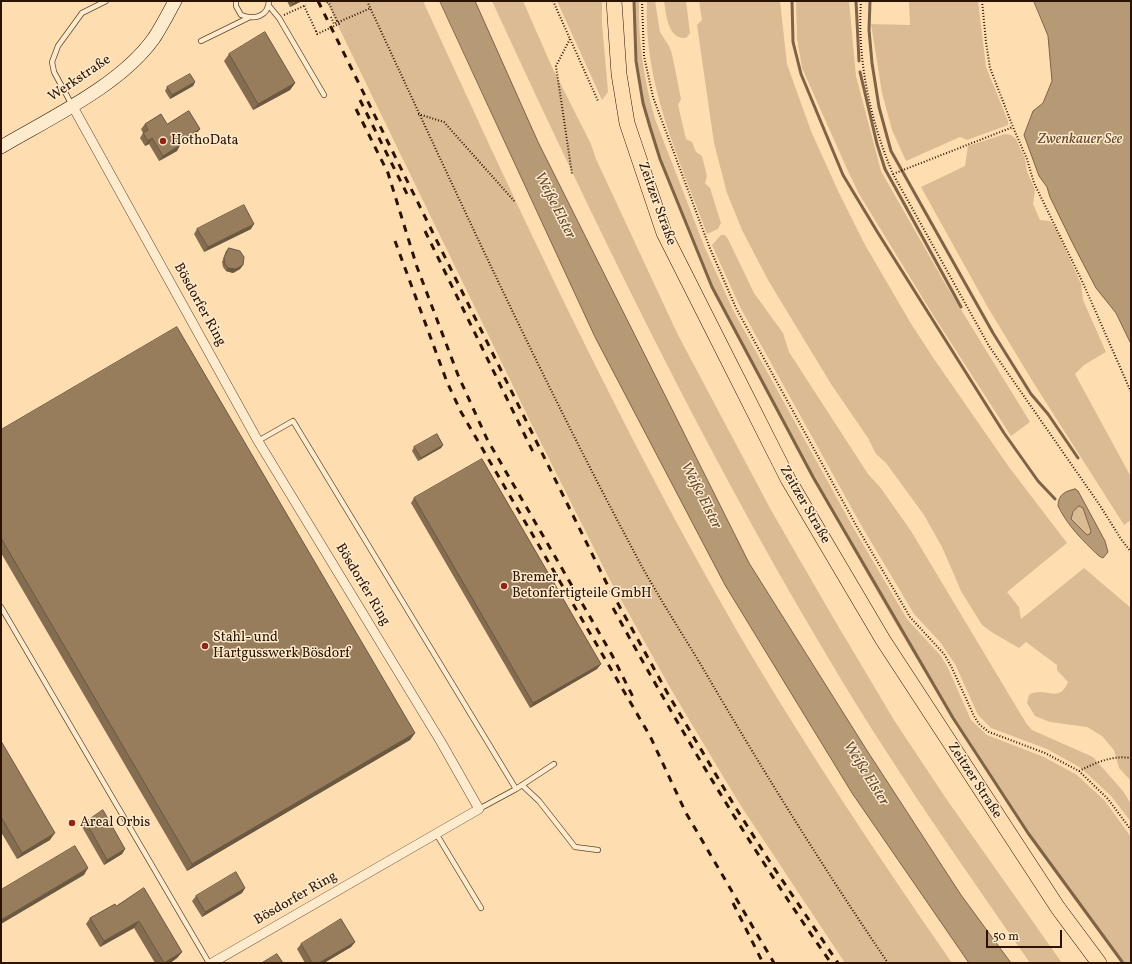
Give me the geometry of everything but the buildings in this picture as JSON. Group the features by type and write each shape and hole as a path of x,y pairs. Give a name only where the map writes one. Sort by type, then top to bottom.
{"main road":[{"name":"Werkstraße","path":"1,147 119,75 153,40 174,1"},
{"name":"Zeitzer Straße","path":"614,1 619,74 627,123 664,233 730,364 788,479 883,640 1058,908 1099,963"}],"street":[{"name":"Bösdorfer Ring","path":"72,105 258,441 441,742 479,809 437,835 212,963"}],"lane":[{"path":"72,105 54,72 52,62 58,46 82,13 106,1"},
{"path":"236,1 236,6 241,15 248,18 255,18 262,15 269,4 279,18 324,95"},
{"path":"201,41 248,18"},
{"path":"258,441 293,421 516,789"},
{"path":"1,607 209,963"},
{"path":"479,809 516,789 554,764"},
{"path":"522,785 539,802 575,847 598,850"},
{"path":"437,835 482,908"}],"path":[{"path":"279,18 305,5 317,34 339,24 329,4 324,1"},
{"path":"368,1 418,114 547,383 632,548 747,744 821,864 888,963"},
{"path":"553,1 598,101"},
{"path":"642,1 644,56 653,97 709,246 736,308 857,528 910,617 948,660 974,718 980,725 989,732 1045,753 1079,772 1108,799 1131,830"},
{"path":"861,1 861,43 864,74 882,147 893,174 990,346 1131,552"},
{"path":"982,1 990,68 1027,159 1034,183 1080,276 1131,392"},
{"path":"331,17 334,24 371,8"},
{"path":"570,39 556,66 572,174"},
{"path":"418,114 444,122 515,202"},
{"path":"893,174 1013,126"},
{"path":"1079,772 1108,759 1121,757 1131,758"}],"shaded area":[{"path":"326,1 423,1 524,219 594,363 630,435 706,576 793,724 887,868 952,963 845,963 739,803 672,691 610,580 533,427"},
{"path":"492,1 523,1 552,67 591,144 596,159 678,335 771,510 894,720 945,797 1062,963 1030,963 895,766 844,685 775,566 689,407 608,246"},
{"path":"557,1 602,1 602,23 608,92 602,100"},
{"path":"634,1 639,1 642,60 655,119 705,248 733,310 854,529 907,619 941,656 948,668 971,720 987,735 1044,757 1077,775 1105,801 1131,837 1131,963 1123,963 1075,899 998,789 938,695 854,551 750,361 719,299 690,235 650,129 642,99 636,63"},
{"path":"647,1 655,1 660,32 672,54 681,99 678,105 686,139 692,142 696,152 702,156 707,176 705,183 710,188 721,223 718,229 707,234 675,149 657,91 647,32"},
{"path":"664,1 686,1 690,33 686,38 680,38 672,31 667,19"},
{"path":"699,1 780,1 787,64 811,131 839,193 864,243 910,322 934,359 1009,467 1067,543 1007,592 1019,607 1021,619 1084,568 1131,608 1131,781 1119,768 1114,750 1102,736 1087,727 1050,722 1035,716 1027,703 1029,695 1040,692 1056,694 1064,689 1068,682 1057,670 1057,665 1026,642 1019,648 982,625 961,591 942,547 924,515 886,463 876,454 868,438 831,384 768,280 742,230 727,193 714,143 697,25 702,20"},
{"path":"796,1 849,1 856,76 881,171 946,285 1030,422 1011,436 933,315 859,194 802,68 797,38"},
{"path":"909,1 978,1 986,67 1008,121 1008,125 967,140 960,137 906,161 892,130 882,93 871,24 910,25"},
{"path":"1005,134 1011,135 1016,139 1025,159 1027,171 1035,190 1033,204 1040,220 1050,221 1056,229 1081,284 1083,300 1106,352 1084,365 1075,374 1131,477 1131,520 1124,525 1033,382 987,306 921,187 965,166 968,146"},
{"path":"721,235 725,235 728,239 754,293 783,333 789,352 868,474 880,487 911,531 1026,723 1032,730 1093,757 1123,791 1131,804 1131,822 1111,796 1081,768 1047,749 991,728 978,715 955,664 940,642 914,614 861,525 740,307 712,245"},
{"path":"1079,506 1083,508 1091,531 1090,534 1087,535 1071,519 1073,512"}],"water":[{"name":"Weiße Elster","path":"440,1 475,1 538,142 749,563 866,749 961,895 1011,963 969,963 852,793 725,585 595,337"},
{"name":"Zwenkauer See","path":"1034,1 1131,1 1131,344 1116,313 1096,288 1074,246 1050,197 1047,187 1039,176 1024,135 1033,111 1043,103 1052,81 1048,36"},
{"path":"1075,489 1078,491 1105,541 1108,552 1103,558 1099,556 1076,532 1066,520 1058,506 1059,499 1063,494","holes":["1079,506 1083,508 1091,531 1090,534 1087,535 1071,519 1073,512"]}],"waterway":[{"path":"634,1 636,61 643,103 660,159 712,287 813,477 953,718 1028,833 1123,963"},
{"path":"792,1 793,42 801,74 843,175 1004,433 1038,481 1055,499"},
{"path":"856,1 859,61"},
{"path":"870,1 869,30 872,63 879,107 891,151 993,333 1031,394 1048,414 1078,458"},
{"path":"860,72 877,144 885,169 961,307"}],"railway":[{"path":"318,1 606,582 668,694 734,805 768,859 838,963"},
{"path":"360,100 410,200"},
{"path":"356,109 388,173 417,267 458,375 487,439 612,655 633,697"},
{"path":"425,231 533,452"},
{"path":"395,241 447,382 461,412 650,736 686,813 774,963"},
{"path":"613,608 664,699 717,788 801,920 831,963"},
{"path":"733,903 763,963"}],"place":[{"name":"HothoData","path":"163,141"},
{"name":"Bremer Betonfertigteile GmbH","path":"504,586"},
{"name":"Stahl- und Hartgusswerk Bösdorf","path":"205,646"},
{"name":"Areal Orbis","path":"72,823"}]}
